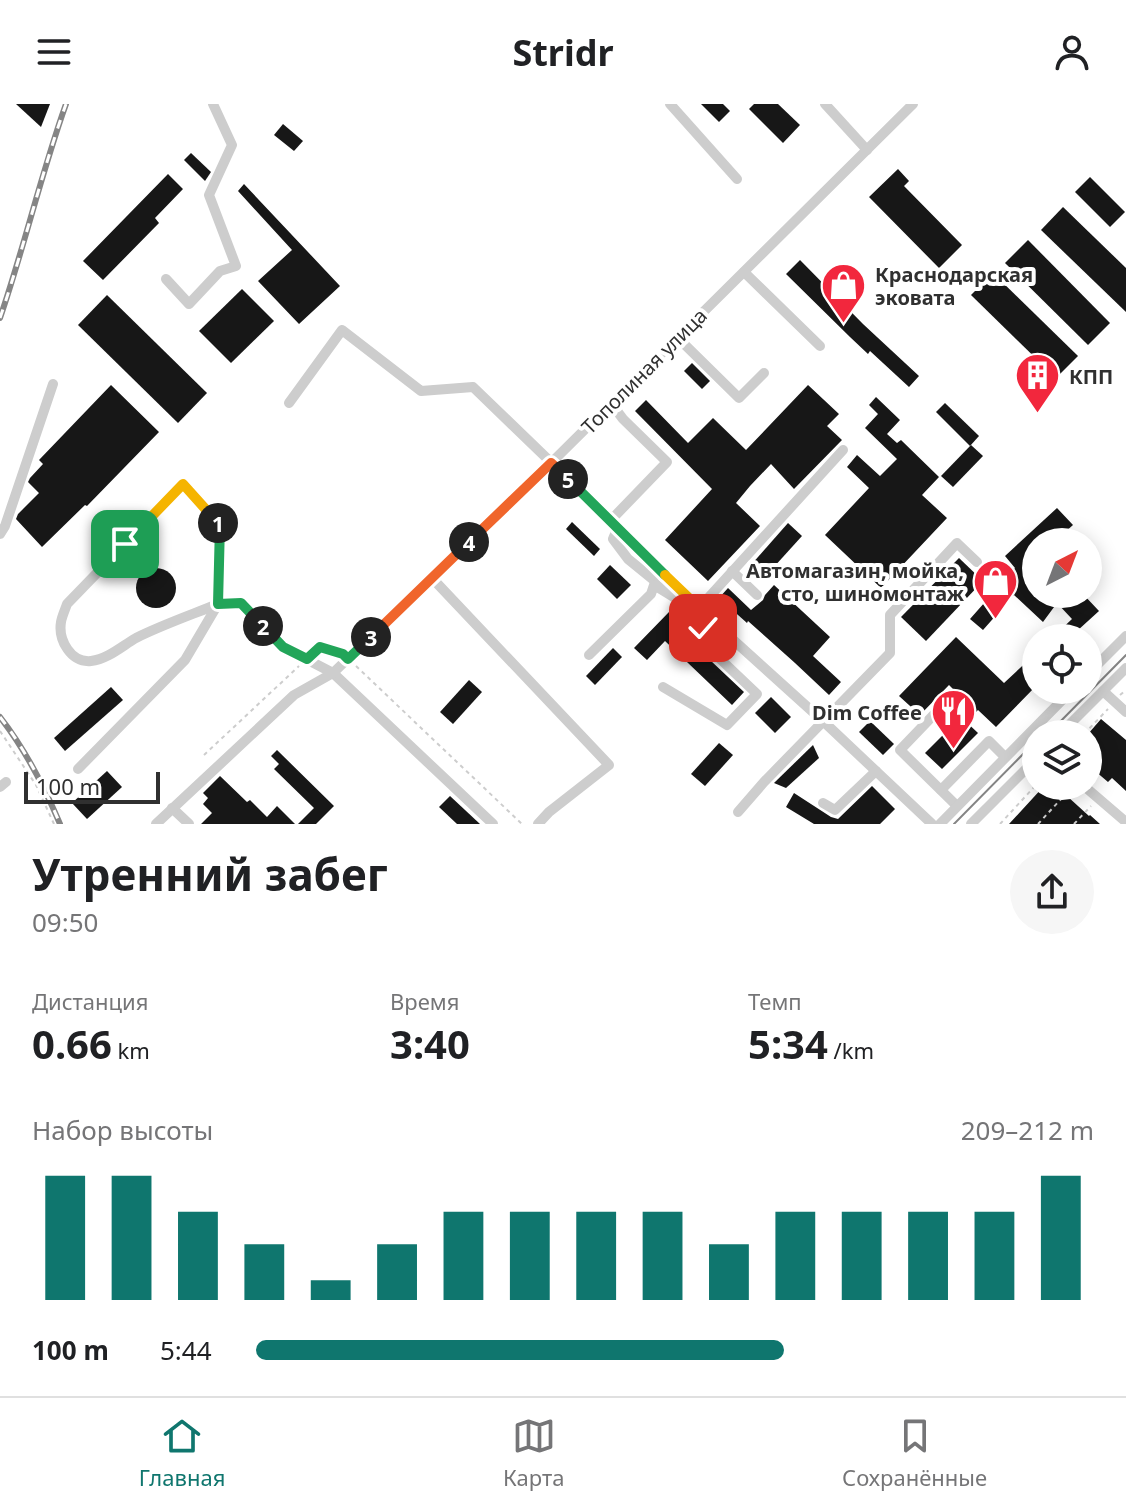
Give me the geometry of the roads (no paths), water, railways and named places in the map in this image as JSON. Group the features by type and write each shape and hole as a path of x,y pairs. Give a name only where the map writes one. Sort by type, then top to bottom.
{"street":[{"path":"166,279 189,304 220,271 236,266 209,195 232,145 213,104"},
{"path":"670,104 737,179"},
{"path":"825,104 867,150"},
{"name":"Тополиная улица","path":"156,824 294,695 333,673 348,659 551,463 913,104"},
{"path":"744,272 820,346"},
{"path":"289,403 342,330 421,391 473,387 615,524"},
{"path":"678,338 739,398 764,373"},
{"path":"0,534 53,384"},
{"path":"611,403 667,462 615,524 613,539 628,559 674,590 685,604 689,600 699,608 932,824"},
{"path":"699,608 843,450"},
{"path":"78,769 185,660 218,604 220,524 183,484 67,604 60,624 61,637 74,657 89,661 105,656 136,638 218,604 241,603 283,647 333,673 493,824"},
{"path":"738,812 890,653 890,615 957,543 977,562"},
{"path":"732,571 757,595"},
{"path":"432,578 609,765 538,824"},
{"path":"589,655 651,594 654,585 674,590"},
{"path":"663,687 727,725 757,694 696,636 712,620"},
{"path":"1102,660 1126,636"},
{"path":"1074,720 1126,668"},
{"path":"1103,691 1126,712"},
{"path":"946,702 900,750 957,806"},
{"path":"940,824 1058,704"},
{"path":"941,790 989,741 1005,757"},
{"path":"823,803 835,810 876,771"},
{"path":"971,824 1022,773"},
{"path":"1100,800 1126,822"},
{"path":"172,808 189,824"}],"tram line":[{"path":"1062,720 1126,655"},
{"path":"954,824 1022,755"}],"railway":[{"path":"0,318 66,104"},
{"path":"0,717 33,768 60,824"}],"place":[{"name":"Краснодарская эковата","path":"844,324"},
{"name":"КПП","path":"1038,415"},
{"name":"Автомагазин, мойка, сто, шиномонтаж","path":"995,620"},
{"name":"Dim Coffee","path":"953,751"}]}
